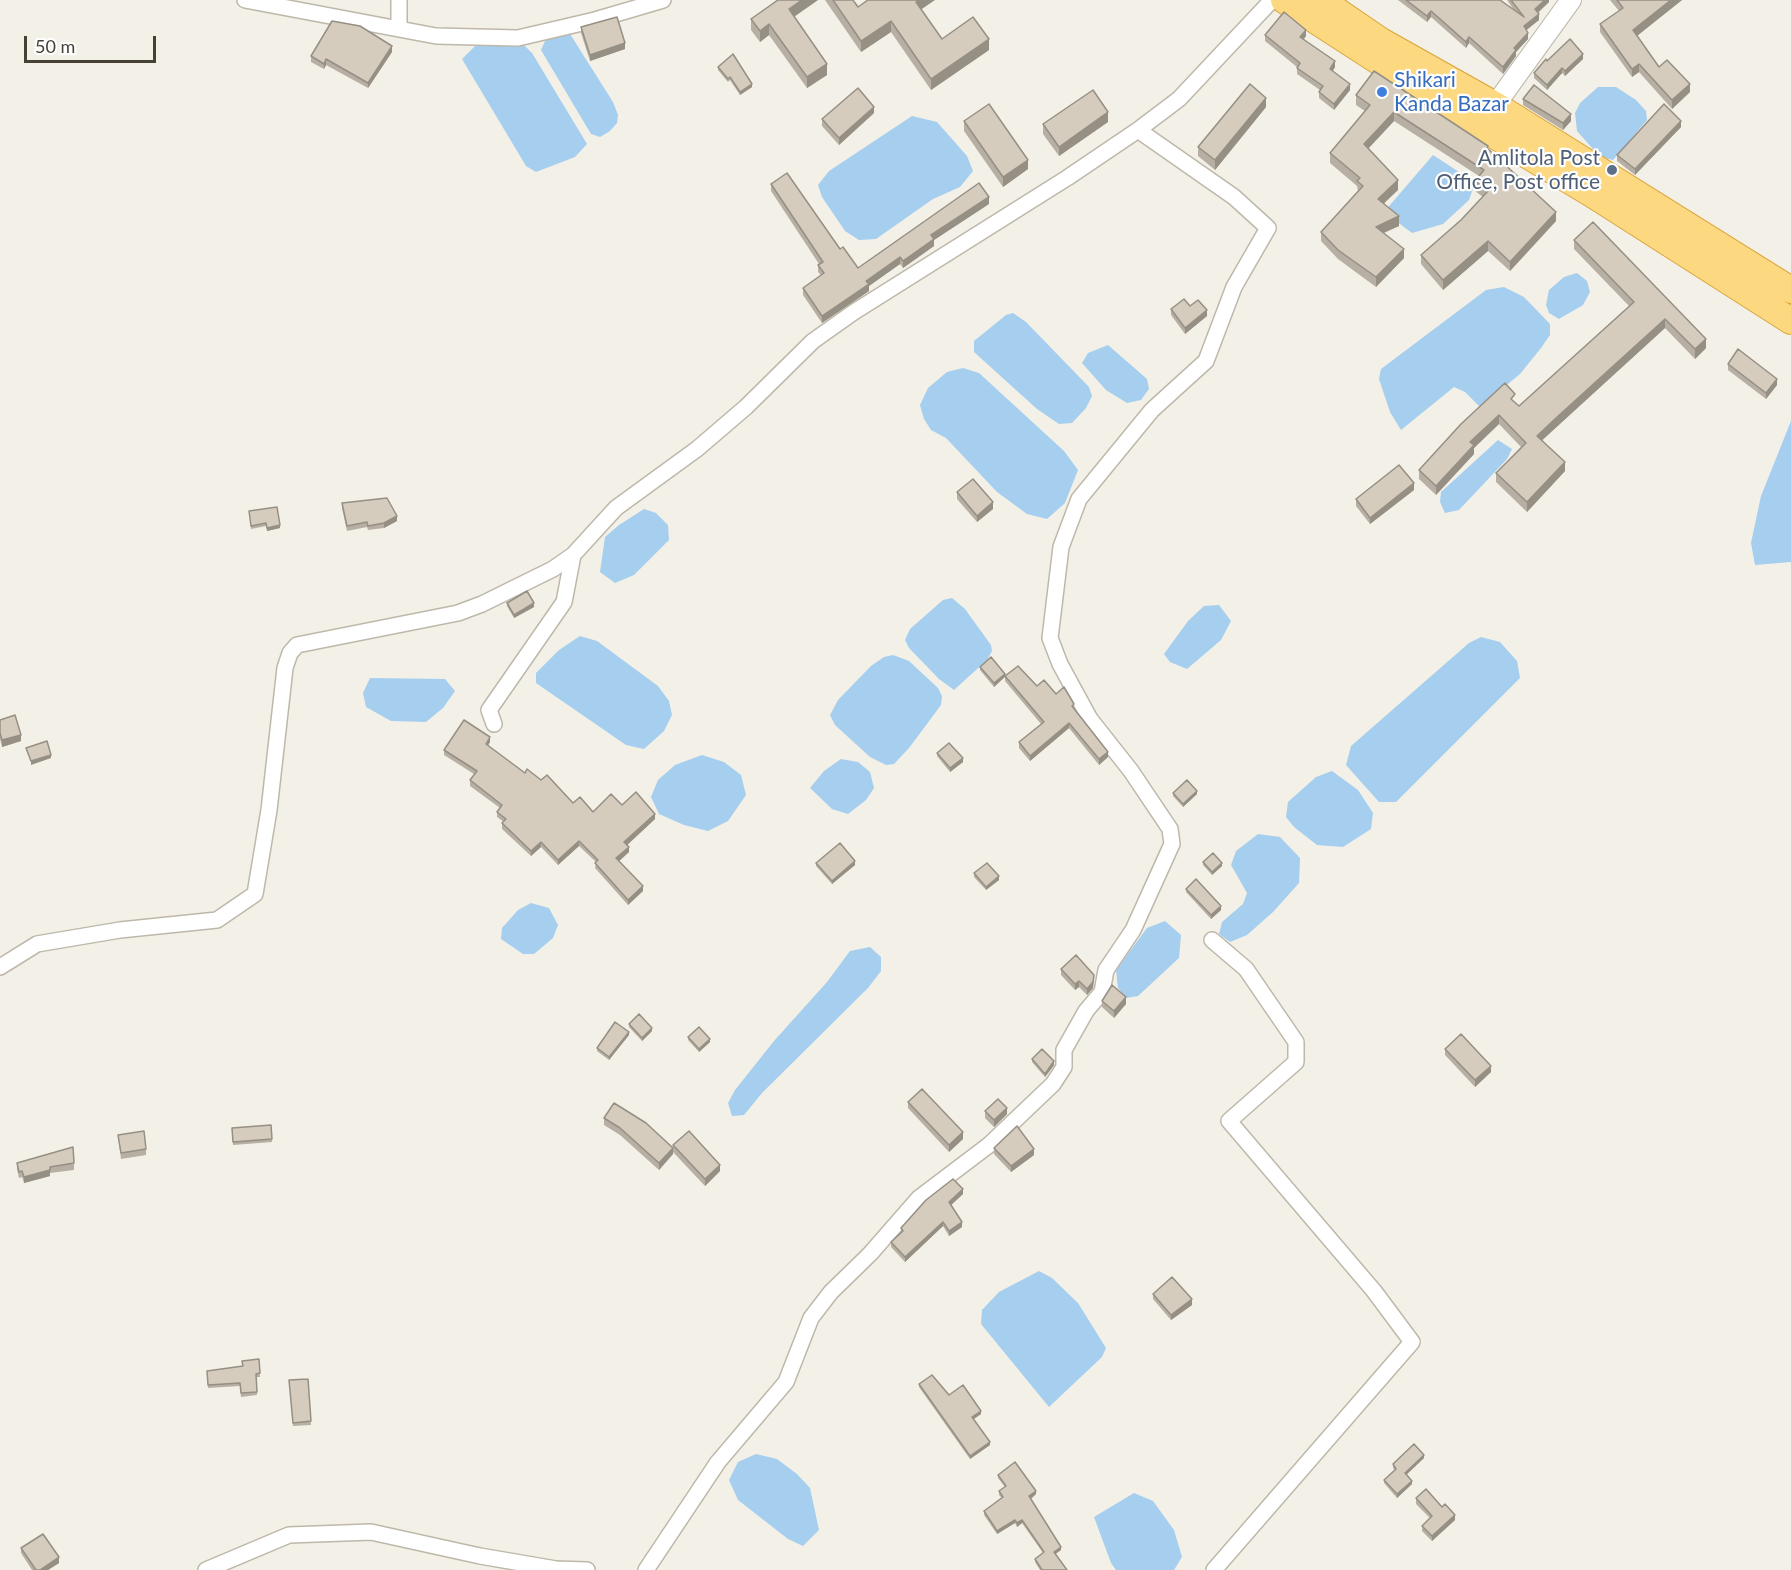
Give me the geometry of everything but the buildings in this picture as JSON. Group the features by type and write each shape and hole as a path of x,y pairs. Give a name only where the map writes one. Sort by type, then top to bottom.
{"highway":[{"path":"1284,0 1479,126 1592,194 1791,321"},
{"path":"1321,0 1381,41 1495,105 1791,290"}],"street":[{"path":"245,0 436,36 518,38 595,20 663,0"},
{"path":"399,0 399,28"},
{"path":"0,967 37,944 120,930 217,920 255,894 269,810 285,668 290,653 297,645 458,613 533,580 573,555 616,508 697,449 746,407 813,341 854,312 1138,130 1179,99 1272,0"},
{"path":"1479,126 1570,0"},
{"path":"646,1570 718,1462 786,1382 811,1318 831,1292 870,1254 919,1198 989,1145 1053,1084 1064,1067 1064,1050 1086,1011 1102,992 1106,970 1133,930 1172,844 1170,829 1131,771 1090,719 1060,664 1050,638 1061,547 1079,499 1152,410 1206,361 1234,287 1268,228 1234,197 1138,130"},
{"path":"494,724 489,710 564,602 573,555"},
{"path":"1212,940 1246,969 1296,1042 1296,1062 1229,1121 1374,1292 1412,1342 1214,1570"},
{"path":"206,1570 289,1535 371,1532 480,1556 556,1569 588,1570"}],"water":[{"path":"570,34 613,102 618,115 617,123 600,137 591,134 541,50 545,41 555,35"},
{"path":"518,39 532,53 587,144 575,157 536,172 526,166 462,59 475,46"},
{"path":"1598,87 1616,87 1636,100 1646,111 1647,120 1613,160 1600,157 1577,131 1575,113 1580,103"},
{"path":"912,116 937,122 967,156 973,171 960,187 933,199 876,239 859,240 845,231 822,197 818,185 829,171"},
{"path":"1433,155 1459,172 1474,186 1469,200 1443,224 1412,233 1384,212"},
{"path":"1577,273 1587,281 1590,292 1583,305 1559,319 1549,313 1546,305 1549,290 1564,277"},
{"path":"1504,287 1524,297 1550,324 1550,335 1541,348 1520,374 1480,407 1465,392 1454,387 1401,430 1390,412 1379,379 1381,369 1486,290"},
{"path":"1013,313 1026,322 1089,387 1092,396 1086,408 1072,423 1059,424 1037,409 974,352 974,341 1006,315"},
{"path":"1108,345 1147,379 1149,389 1141,400 1127,403 1106,390 1082,363 1088,353"},
{"path":"963,368 979,373 1064,451 1078,470 1065,503 1047,519 1027,514 997,492 946,438 931,430 924,419 920,405 928,388 947,372"},
{"path":"1791,421 1791,562 1755,565 1751,543 1761,496"},
{"path":"1498,440 1512,449 1507,459 1459,510 1445,513 1440,502 1441,492"},
{"path":"644,509 656,513 668,525 669,540 634,575 615,583 600,572 605,537"},
{"path":"952,598 965,609 991,645 992,651 987,660 954,690 939,679 909,648 905,640 910,629 943,600"},
{"path":"1219,605 1231,621 1221,640 1187,669 1170,662 1164,654 1188,621 1204,606"},
{"path":"580,636 597,641 658,686 669,701 672,715 664,731 644,749 626,745 536,683 536,673 559,650"},
{"path":"1481,637 1500,642 1517,661 1520,678 1396,802 1379,802 1346,765 1351,746 1469,643"},
{"path":"893,655 909,661 938,688 942,696 941,705 909,748 894,764 886,765 870,757 835,725 830,715 838,700 871,666 884,657"},
{"path":"370,678 445,679 455,691 443,708 426,722 391,721 366,707 363,693"},
{"path":"702,755 724,762 741,775 746,795 728,821 708,831 684,825 659,814 651,797 658,780 675,765"},
{"path":"841,759 858,762 870,772 874,788 866,800 848,814 832,809 810,788 824,771"},
{"path":"1332,771 1358,790 1373,813 1371,829 1343,847 1317,845 1294,827 1286,817 1288,802 1316,777"},
{"path":"1258,834 1280,837 1300,858 1299,883 1273,912 1247,935 1230,942 1219,934 1222,922 1243,904 1247,893 1231,865 1236,851"},
{"path":"531,903 549,908 558,925 553,938 534,954 523,954 501,939 502,928 518,910"},
{"path":"1165,921 1181,935 1179,958 1138,996 1126,998 1118,988 1116,970 1147,928"},
{"path":"870,947 881,957 881,971 868,988 762,1093 744,1115 732,1116 728,1103 735,1090 774,1041 827,982 850,951"},
{"path":"1039,1271 1052,1278 1078,1303 1106,1348 1102,1357 1049,1407 981,1324 982,1310 999,1292"},
{"path":"756,1454 777,1459 797,1474 810,1488 819,1530 803,1546 788,1539 738,1500 729,1480 738,1462"},
{"path":"1134,1493 1153,1501 1174,1530 1182,1557 1174,1570 1116,1570 1111,1563 1094,1517"}],"place":[{"name":"Shikari Kanda Bazar","path":"1382,92"},
{"name":"Amlitola Post Office, Post office","path":"1612,170"}]}
